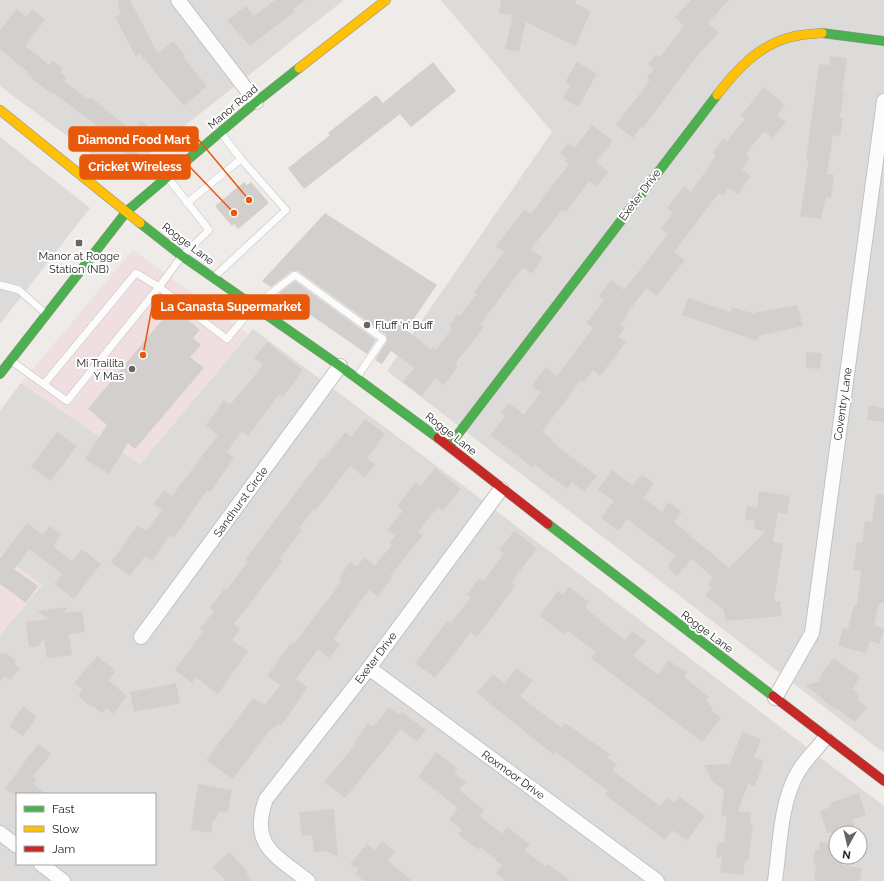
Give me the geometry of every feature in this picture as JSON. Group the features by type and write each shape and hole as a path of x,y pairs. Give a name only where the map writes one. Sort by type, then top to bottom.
{"street":[{"path":"178,0 256,102"},
{"name":"Manor Road","path":"0,374 45,314 127,211 256,102 386,0"},
{"name":"Exeter Drive","path":"449,446 732,74 759,50 791,37 827,32 884,41"},
{"name":"Coventry Lane","path":"775,698 812,633 884,101"},
{"name":"Rogge Lane","path":"0,110 182,256 340,366 449,446 501,490 775,698 825,738 884,781"},
{"name":"Sandhurst Circle","path":"141,637 340,366"},
{"name":"Exeter Drive","path":"308,881 272,854 264,842 260,828 260,814 266,799 369,668 501,490"},
{"name":"Roxmoor Drive","path":"369,668 657,881"},
{"path":"775,881 784,818 789,796 798,772 825,738"},
{"path":"0,833 16,845"},
{"path":"42,865 63,881"}],"lane":[{"path":"213,278 286,210 220,133"},
{"path":"187,203 241,159"},
{"path":"10,360 68,401 182,256 209,230 167,177"},
{"path":"44,384 136,273 159,287 227,339 254,306 295,275 383,338 356,378"},
{"path":"0,285 19,290 45,314"}],"shaded area":[{"path":"0,0 344,0 121,176 0,86"},
{"path":"441,0 884,0 884,753 387,371 552,132"},
{"path":"0,137 90,208 0,324"},
{"path":"133,250 248,334 140,464 21,383"},
{"path":"253,329 473,493 884,806 884,881 0,881 0,635 42,585 0,554 0,411 21,383 140,464"},
{"path":"0,554 42,585 0,635"}],"building":[{"path":"118,0 130,0 158,54 173,41 185,55 183,57 207,86 184,106 139,53 136,57 115,17 120,14"},
{"path":"275,0 305,0 292,10 294,12 250,46 227,20 246,6 254,16"},
{"path":"501,0 577,0 575,3 591,11 575,46 526,22 519,52 505,49 513,15 499,13"},
{"path":"691,0 729,0 708,23 719,33 696,57 643,128 641,127 633,138 616,125 650,80 647,77 654,69 648,64 656,54 660,57 684,26 675,17"},
{"path":"17,9 26,17 32,9 45,20 25,46 49,65 53,61 63,69 60,73 66,77 64,81 88,100 90,97 133,131 141,121 154,131 133,159 116,145 118,143 54,93 52,94 35,81 27,74 28,72 0,49 0,30"},
{"path":"830,56 847,58 842,92 844,92 840,118 843,118 840,136 833,135 827,174 834,175 831,198 826,197 821,219 800,216 809,159 806,159 819,64 829,65"},
{"path":"433,62 456,91 411,127 400,114 304,189 288,168 330,135 328,133 376,95 383,103"},
{"path":"577,62 597,74 578,107 563,98 571,85 565,82"},
{"path":"764,87 785,105 777,115 786,122 772,138 764,131 746,154 750,157 742,169 751,176 738,194 728,188 723,196 719,193 674,252 685,260 657,296 646,288 626,315 627,316 621,324 625,327 618,337 626,342 600,376 593,370 584,382 581,380 542,432 553,440 552,442 597,476 584,492 572,482 567,489 535,465 533,468 490,435 505,416 501,413 509,403 524,415 541,392 532,386 546,367 557,376 593,328 586,323 604,300 599,296 611,280 624,290 668,234 661,229 673,213 667,208 684,186 691,192 716,156 713,153 723,138 727,141 745,119 741,115"},
{"path":"592,125 613,141 596,162 608,172 597,187 589,181 566,212 562,210 531,249 543,258 531,274 523,267 480,325 484,327 455,364 458,366 444,385 435,378 422,396 403,382 414,368 391,351 382,364 375,360 387,341 386,335 298,271 292,271 271,287 262,281 325,213 437,285 406,330 431,349 433,347 436,350 452,328 449,326 458,314 460,316 477,294 474,292 504,252 496,246 524,210 531,214 569,164 565,161 567,158 560,153 568,143 575,148"},
{"path":"244,182 247,185 251,182 269,203 238,229 234,224 232,226 215,206"},
{"path":"295,281 376,340 367,354 279,293"},
{"path":"688,298 731,312 732,307 755,314 756,311 761,312 797,305 803,326 759,336 757,341 682,315"},
{"path":"173,307 200,330 193,338 201,345 190,357 204,368 135,449 128,443 109,474 85,459 107,425 88,409"},
{"path":"267,342 303,370 283,397 279,394 248,436 242,431 227,452 234,458 210,492 207,490 174,538 170,535 152,561 145,556 130,576 111,562 138,525 146,531 162,510 154,504 164,490 172,496 218,435 206,425 224,400 230,405 263,365 254,358"},
{"path":"806,352 822,353 820,369 806,368"},
{"path":"869,405 884,408 884,422 867,420"},
{"path":"365,419 385,434 367,458 375,464 365,478 350,466 315,511 314,509 299,528 302,530 279,559 282,561 234,624 240,629 232,640 248,651 218,694 196,677 192,683 175,670 203,631 200,629 214,611 210,608 224,589 226,591 248,562 245,560 323,457 324,458 345,432 351,437"},
{"path":"57,432 77,446 51,481 31,467"},
{"path":"435,468 461,489 443,511 438,507 418,532 423,535 390,576 392,578 378,597 369,590 333,639 340,644 329,658 318,649 296,679 308,687 281,726 278,724 274,729 272,728 233,779 206,760 253,698 265,705 280,685 267,676 291,643 294,644 342,581 339,578 350,562 357,567 364,557 375,565 392,545 389,543 395,536 387,530 403,511 397,506 416,482 421,486"},
{"path":"612,470 632,485 642,475 654,483 643,498 662,512 669,502 682,512 674,522 729,568 766,531 754,529 755,521 745,519 747,506 757,508 759,491 790,496 787,514 778,512 773,542 783,544 774,601 780,601 782,616 725,621 724,610 705,596 712,587 708,584 713,578 692,559 677,576 667,566 676,556 627,519 619,531 601,518 614,501 598,490"},
{"path":"876,494 884,495 884,603 879,603 874,625 884,629 880,644 870,641 866,653 838,646 843,628 848,629 854,605 857,606 861,571 853,570 857,542 862,543 865,521 872,522"},
{"path":"27,523 43,535 50,526 61,534 53,546 72,561 82,549 101,564 74,599 54,584 62,574 29,549 14,569 38,586 26,603 0,584 0,558"},
{"path":"514,531 537,548 511,583 515,586 477,637 471,632 435,678 415,663 447,621 450,624 471,597 467,594 479,578 484,581 504,553 499,550"},
{"path":"569,587 589,602 585,608 625,640 632,631 646,641 633,656 658,675 669,660 687,673 684,677 709,697 706,701 713,708 711,710 721,718 702,742 591,658 595,652 568,631 565,635 540,616 558,591 563,595"},
{"path":"68,607 64,613 82,611 85,632 69,634 72,655 47,658 44,638 38,646 29,647 26,622 48,619 37,611"},
{"path":"5,652 16,661 14,664 20,668 10,680 4,676 0,682 0,653 3,655"},
{"path":"97,656 116,671 108,680 127,696 113,714 107,709 102,713 94,707 91,707 78,696 83,690 74,683"},
{"path":"834,658 860,677 852,689 860,695 857,699 867,707 855,722 836,708 836,710 805,685 819,682 820,676"},
{"path":"517,668 533,680 520,696 562,728 565,723 610,754 607,757 617,765 613,771 660,806 667,798 674,803 679,796 705,816 687,841 672,830 665,840 605,795 608,791 556,752 554,755 477,693 493,674 504,683"},
{"path":"176,683 180,703 134,712 130,692"},
{"path":"23,706 37,717 23,736 9,726"},
{"path":"389,707 399,715 402,712 426,730 417,741 401,729 345,798 324,782 356,744 354,742 368,723 373,727"},
{"path":"742,732 761,739 754,757 764,761 755,786 748,784 738,811 751,813 750,824 753,825 748,861 745,861 743,875 720,872 722,857 716,857 718,842 724,843 727,816 721,815 724,790 713,782 704,765 730,764"},
{"path":"38,744 51,754 33,776 37,779 33,783 45,793 13,794 5,788"},
{"path":"436,752 458,769 454,773 466,782 459,790 484,810 480,816 502,834 507,827 530,844 525,851 546,867 548,864 571,881 506,881 496,873 502,865 480,847 478,850 458,834 462,830 449,820 458,808 418,777"},
{"path":"198,784 232,790 228,812 218,811 216,820 213,820 211,833 191,830"},
{"path":"859,793 866,815 852,820 854,825 828,825 827,833 820,811 831,807 830,803"},
{"path":"334,809 338,857 327,851 314,853 312,835 302,836 299,812"},
{"path":"382,841 395,852 388,861 412,881 364,881 355,874 359,869 350,864 367,844 375,850"},
{"path":"820,842 828,844 828,865 842,865 862,868 860,881 814,881 816,865 813,865 815,850 819,850"},
{"path":"229,852 248,872 246,874 253,881 226,881 213,867"}],"traffic: fast":[{"path":"822,33 884,41"},
{"path":"0,374 127,211 256,102 299,68"},
{"path":"449,446 717,95"},
{"path":"140,223 182,256 340,366 438,438"},
{"path":"548,524 773,696"}],"traffic: slow":[{"path":"299,68 386,0"},
{"path":"717,95 741,67 769,46 795,36 822,33"},
{"path":"0,110 140,223"}],"traffic: jam":[{"path":"438,438 548,524"},
{"path":"773,696 884,781"}],"place":[{"name":"Diamond Food Mart","path":"249,200"},
{"name":"Cricket Wireless","path":"234,213"},
{"name":"Manor at Rogge Station (NB)","path":"79,243"},
{"name":"Fluff ‘n’ Buff","path":"367,325"},
{"name":"La Canasta Supermarket","path":"143,355"},
{"name":"Mi Trailita Y Mas","path":"132,369"}]}
